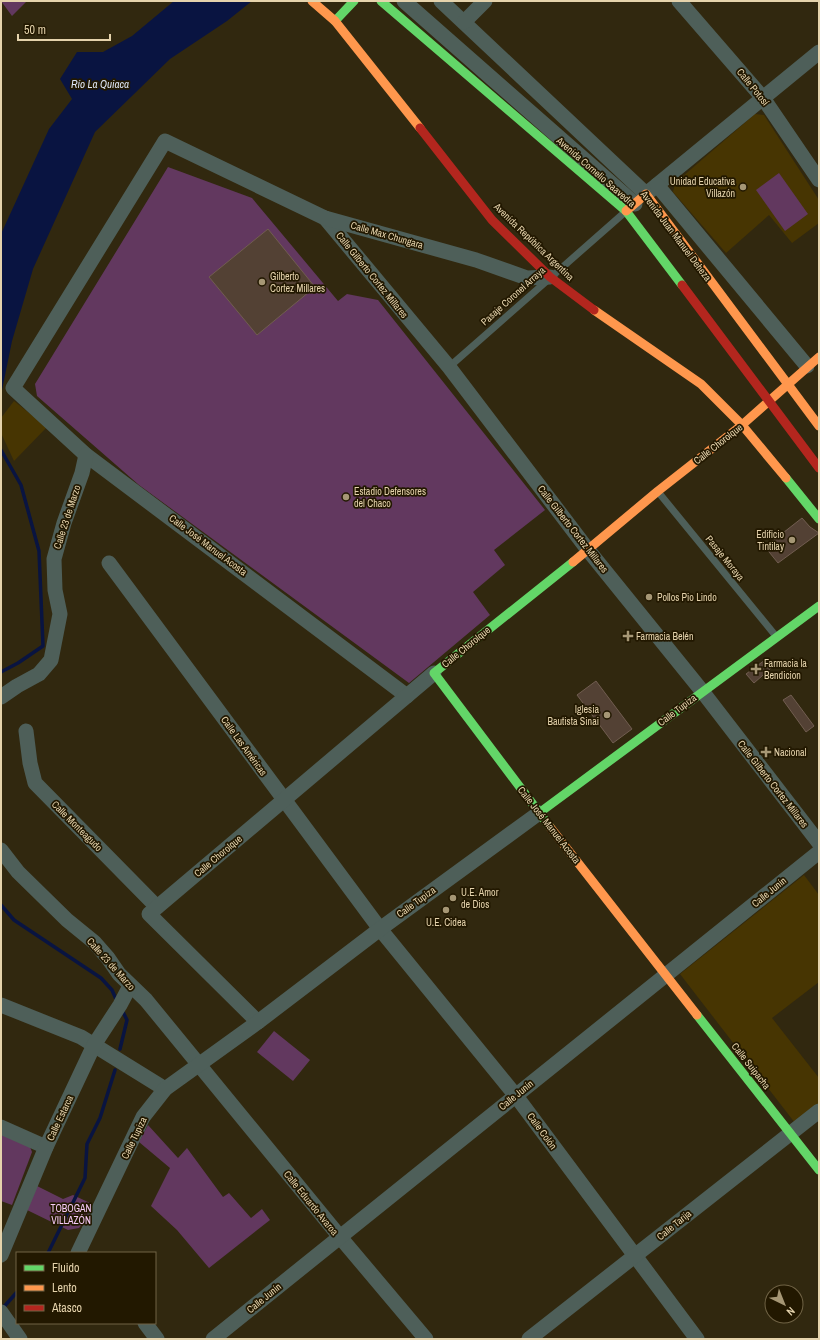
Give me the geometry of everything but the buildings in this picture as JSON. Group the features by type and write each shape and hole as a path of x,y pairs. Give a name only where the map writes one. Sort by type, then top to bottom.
{"main road":[{"name":"Avenida República Argentina","path":"312,1 335,21 492,220 550,277 569,292 700,384 742,425 819,519"},
{"path":"335,21 354,1"},
{"name":"Avenida Cornelio Saavedra","path":"381,1 630,208 819,468"},
{"name":"Pasaje Coronel Arraya","path":"630,208 652,190"},
{"name":"Avenida Juan Manuel Deheza","path":"652,190 786,384 819,426"},
{"name":"Calle Chorolque","path":"434,673 588,550 658,491 742,425 770,402 786,384 813,362"},
{"name":"Calle Tupiza","path":"539,813 702,691 819,606"},
{"name":"Calle José Manuel Acosta","path":"434,673 539,813 665,976"},
{"name":"Calle Suipacha","path":"665,976 819,1170"}],"street":[{"path":"404,1 630,208"},
{"name":"Avenida Juan Manuel Deheza","path":"441,1 652,190 813,362"},
{"path":"464,22 485,1"},
{"name":"Calle Potosí","path":"679,1 763,98 819,180"},
{"path":"652,190 819,52"},
{"name":"Calle Max Chungara","path":"14,388 165,141 325,218 476,260 527,278 550,277"},
{"name":"Calle Gilberto Cortez Millares","path":"325,218 449,367 588,550 702,691 819,843"},
{"name":"Calle José Manuel Acosta","path":"14,388 86,454 408,696"},
{"name":"Calle 23 de Marzo","path":"1,697 39,674 51,660 60,614 54,590 54,559 64,522 82,473 86,454"},
{"name":"Calle Las Américas","path":"109,563 380,929"},
{"name":"Calle Chorolque","path":"153,911 434,673"},
{"name":"Calle Monteagudo","path":"26,731 30,763 35,783 258,1022"},
{"name":"Calle Tupiza","path":"84,1250 143,1117 165,1089 199,1066 380,929 539,813"},
{"name":"Calle 23 de Marzo","path":"1,850 18,872 67,920 94,942 130,986 146,1000 199,1066"},
{"name":"Calle Junín","path":"213,1339 819,852"},
{"name":"Calle Colón","path":"380,929 516,1096 697,1339"},
{"name":"Calle Estarca","path":"2,1249 46,1147 94,1045 120,1005 130,986"},
{"path":"1,1005 81,1037 165,1089"},
{"name":"Calle Eduardo Avaroa","path":"199,1066 426,1339"},
{"name":"Calle Tarija","path":"529,1339 819,1111"},
{"path":"1,1127 46,1147"},
{"path":"1,1312 14,1333"},
{"path":"145,1324 157,1339"}],"lane":[{"name":"Pasaje Coronel Arraya","path":"449,367 630,208"},
{"name":"Pasaje Moraya","path":"658,491 777,637"}],"shaded area":[{"name":"Unidad Educativa Villazón","path":"755,114 764,115 819,200 819,223 792,243 769,215 726,253 673,192 675,183"},
{"path":"14,401 47,427 14,461 1,433 1,418"},
{"path":"804,875 819,895 819,982 772,1018 819,1078 819,1104 795,1123 680,974"}],"green space":[{"path":"1,1 27,1 12,16"},
{"name":"Estadio Defensores del Chaco","path":"168,167 252,198 338,301 347,294 378,300 545,510 494,550 505,565 473,592 490,615 409,683 139,485 37,396 35,384"},
{"path":"779,173 808,214 785,231 756,190"},
{"path":"274,1031 310,1060 293,1081 257,1052"},
{"path":"148,1125 178,1158 187,1148 223,1197 229,1193 251,1218 262,1209 270,1220 209,1268 177,1230 151,1206 170,1168 139,1142"},
{"path":"1,1133 29,1144 32,1152 12,1205 1,1201"},
{"name":"TOBOGAN VILLAZÓN","path":"37,1186 63,1199 73,1195 90,1203 87,1218 79,1228 68,1230 27,1210"}],"water":[{"name":"Río La Quiaca","path":"174,1 252,1 227,21 170,59 95,132 33,269 12,341 1,395 1,234 49,129 72,99 60,79 77,52 103,52 132,36"}],"waterway":[{"path":"1,450 21,485 39,551 43,646 18,663 1,672"},
{"path":"1,905 14,920 101,978 112,990 116,999"},
{"path":"120,1049 127,1020 123,1012"},
{"path":"48,1252 85,1178 87,1144 100,1118 115,1070"},
{"path":"2,1309 16,1293"}],"traffic: fast":[{"path":"335,21 354,1"},
{"path":"381,1 626,211 682,285"},
{"path":"786,478 819,519"},
{"path":"550,827 434,673 573,562"},
{"path":"539,813 819,606"},
{"path":"697,1015 819,1170"}],"traffic: slow":[{"path":"312,1 335,21 420,128"},
{"path":"626,211 646,194 819,426"},
{"path":"594,310 701,384 742,425 786,478"},
{"path":"573,562 658,491 742,425 819,357"},
{"path":"550,827 697,1015"}],"traffic: jam":[{"path":"420,128 492,220 550,277 594,310"},
{"path":"682,285 819,468"}],"place":[{"name":"Unidad Educativa Villazón","path":"743,187"},
{"name":"Gilberto Cortez Millares","path":"262,282"},
{"name":"Estadio Defensores del Chaco","path":"346,497"},
{"name":"Edificio Tintilay","path":"792,540"},
{"name":"Pollos Pio Lindo","path":"649,597"},
{"name":"Farmacia Belén","path":"628,636"},
{"name":"Farmacia la Bendicion","path":"756,669"},
{"name":"Iglesia Bautista Sinai","path":"607,715"},
{"name":"Nacional","path":"766,752"},
{"name":"U.E. Amor de Dios","path":"453,898"},
{"name":"U.E. Cidea","path":"446,910"}]}
